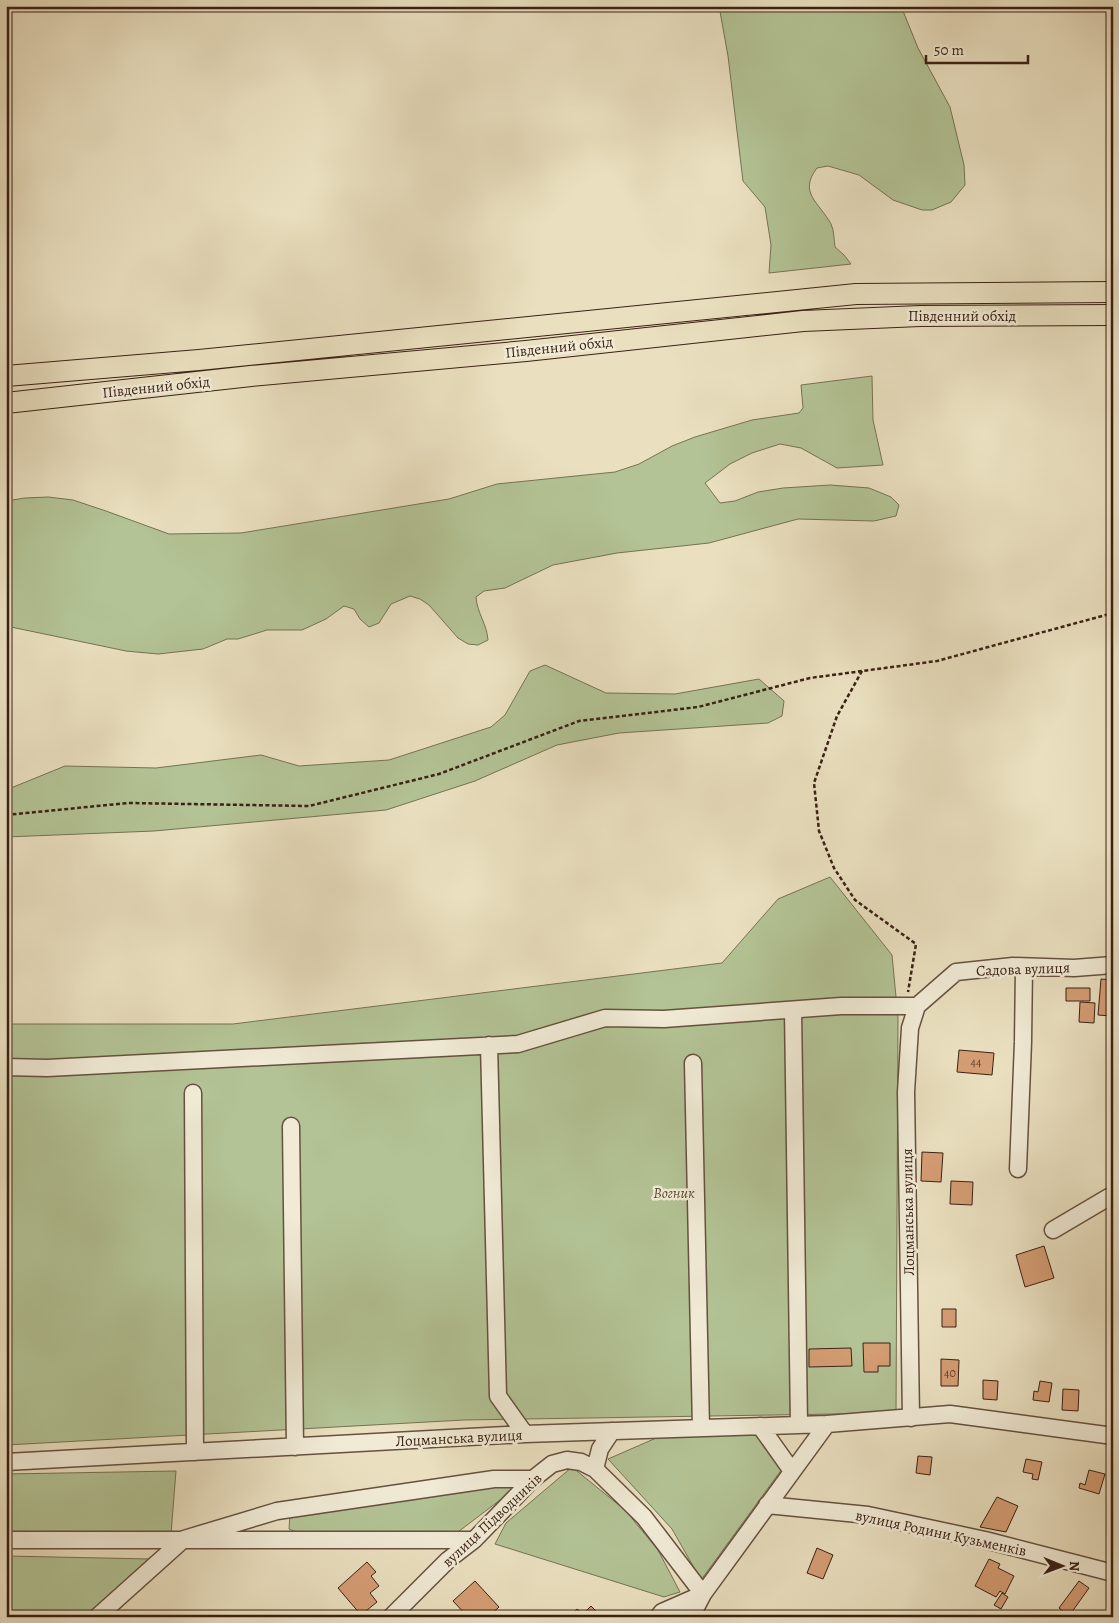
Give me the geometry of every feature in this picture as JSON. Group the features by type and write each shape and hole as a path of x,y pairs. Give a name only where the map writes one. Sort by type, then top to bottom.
{"main road":[{"name":"Південний обхід","path":"6,376 199,360 856,294 1113,292"},
{"name":"Південний обхід","path":"6,403 251,376 526,351 803,321 920,316 1113,315"}],"street":[{"name":"Садова вулиця","path":"911,1006 956,972 1013,966 1074,968 1113,965"},
{"path":"1018,1170 1024,967"},
{"path":"6,1067 47,1068 518,1044 605,1018 664,1019 842,1006 911,1006"},
{"name":"Лоцманська вулиця","path":"911,1006 906,1092 911,1418"},
{"path":"794,1010 799,1425"},
{"path":"489,1045 498,1396 525,1434"},
{"path":"693,1063 701,1428"},
{"path":"193,1093 195,1452"},
{"path":"291,1126 295,1447"},
{"path":"1053,1230 1109,1197 1113,1197"},
{"name":"Лоцманська вулиця","path":"6,1462 525,1434 827,1424 950,1414 1113,1436"},
{"path":"691,1617 703,1594 827,1424"},
{"path":"760,1426 792,1471"},
{"path":"612,1431 600,1449 595,1469 644,1517 703,1594"},
{"name":"вулиця Підводників","path":"391,1617 448,1560 474,1540 533,1479 552,1464 567,1460 581,1462 595,1469"},
{"path":"97,1617 184,1539 277,1511 494,1479 533,1479"},
{"name":"вулиця Родини Кузьменків","path":"767,1505 868,1515 985,1540 1113,1573"},
{"path":"6,1540 474,1540"},
{"path":"660,1614 703,1594"}],"path":[{"path":"6,815 128,803 309,806 439,774 579,721 698,707 810,678 937,660 1113,614"},
{"path":"862,671 838,716 814,784 819,831 834,868 855,900 916,944 911,1006"}],"green space":[{"path":"719,6 901,6 918,48 950,107 964,165 965,185 951,202 932,210 922,210 893,200 859,175 828,166 817,168 809,184 812,197 831,224 835,247 851,264 769,273 771,245 765,207 743,181 728,56"},
{"path":"872,376 873,420 883,465 837,468 801,448 780,444 752,453 730,464 705,483 720,503 735,501 758,492 783,488 830,485 869,488 891,497 899,505 896,516 874,521 798,519 709,543 617,553 553,565 505,588 484,591 476,597 488,640 478,645 468,644 458,638 429,605 420,599 410,596 391,604 379,623 369,627 360,619 354,609 344,606 326,619 302,630 267,630 238,639 227,639 203,649 158,654 126,651 6,626 6,501 48,497 73,500 169,534 241,533 449,499 497,484 615,472 639,464 672,446 695,437 752,420 799,413 803,408 801,385"},
{"path":"545,665 606,693 675,694 759,679 784,701 782,716 768,723 619,733 557,745 475,781 386,810 154,831 6,837 6,790 65,766 156,768 261,755 299,766 389,760 491,727 505,715 530,671"},
{"name":"Вогник","path":"830,877 892,955 898,1018 896,1413 464,1420 6,1445 6,1024 233,1024 722,963 778,899"},
{"path":"754,1431 782,1469 701,1580 672,1529 608,1459 663,1435"},
{"path":"572,1467 625,1510 658,1550 680,1592 664,1597 495,1544 506,1523"},
{"path":"176,1471 171,1534 6,1538 6,1474"},
{"path":"521,1484 458,1532 301,1534 289,1529 290,1514"},
{"path":"6,1556 151,1559 88,1617 6,1617"}],"building":[{"path":"1101,979 1113,980 1111,1016 1098,1015"},
{"path":"1066,988 1090,988 1090,1001 1066,1001"},
{"path":"1080,1002 1095,1003 1094,1023 1079,1022"},
{"path":"959,1050 994,1053 992,1075 957,1072"},
{"path":"922,1152 943,1153 941,1182 921,1181"},
{"path":"951,1181 973,1182 972,1205 950,1204"},
{"path":"1044,1246 1054,1278 1025,1287 1016,1255"},
{"path":"942,1309 956,1309 956,1327 942,1327"},
{"path":"863,1343 890,1343 890,1366 878,1366 878,1372 864,1372"},
{"path":"851,1348 852,1366 809,1367 809,1349"},
{"path":"941,1359 959,1360 958,1386 941,1386"},
{"path":"983,1380 998,1381 997,1400 983,1399"},
{"path":"1040,1381 1052,1383 1049,1402 1033,1400 1034,1391 1038,1392"},
{"path":"1063,1389 1079,1390 1078,1411 1062,1410"},
{"path":"918,1456 932,1457 930,1475 916,1473"},
{"path":"1026,1459 1042,1462 1038,1480 1032,1479 1033,1474 1023,1472"},
{"path":"1089,1470 1105,1474 1099,1494 1079,1488 1080,1483 1085,1485"},
{"path":"997,1497 1018,1506 1006,1532 980,1527"},
{"path":"817,1548 833,1555 823,1579 807,1573"},
{"path":"989,1559 1000,1564 998,1568 1014,1576 1005,1594 1000,1591 996,1597 975,1586"},
{"path":"367,1562 376,1572 371,1576 379,1586 370,1593 377,1602 361,1615 338,1588"},
{"path":"475,1581 499,1607 488,1617 468,1617 453,1601"},
{"path":"1079,1581 1089,1588 1069,1616 1059,1608"},
{"path":"1002,1593 1008,1597 1001,1609 994,1605"},
{"path":"591,1606 602,1617 570,1617 577,1609 583,1614"}]}
